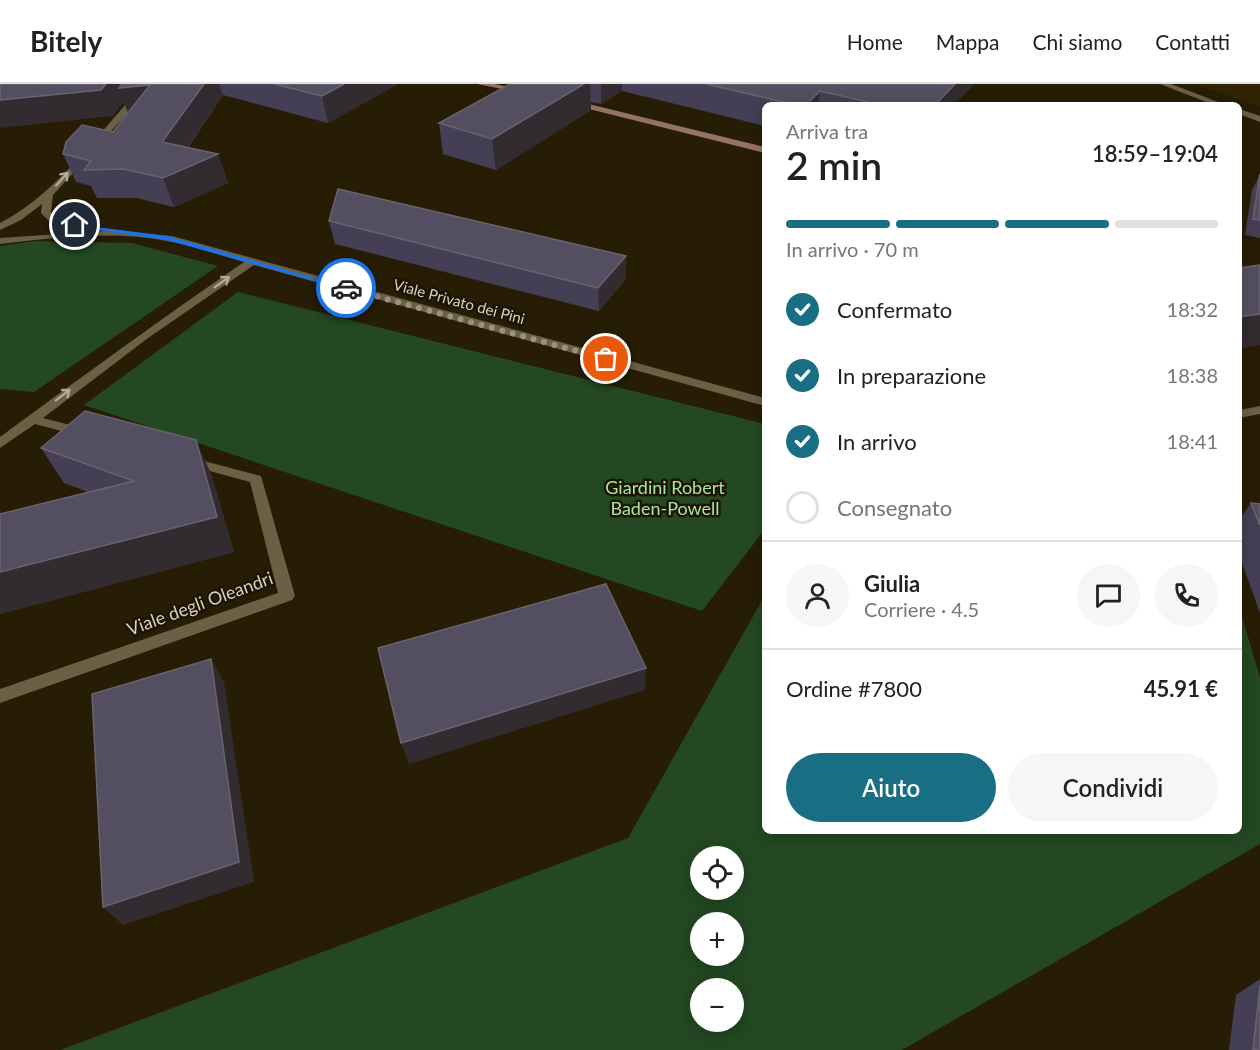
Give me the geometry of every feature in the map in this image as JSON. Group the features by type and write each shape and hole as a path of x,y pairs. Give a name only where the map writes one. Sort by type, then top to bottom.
{"main road":[{"path":"481,84 530,93"},
{"path":"562,100 762,149"}],"street":[{"path":"1164,84 1214,102"},
{"path":"0,227 28,211 48,195 130,105 133,97 122,90"},
{"path":"1242,112 1260,119"},
{"path":"48,195 46,213 52,219 75,225 138,234"},
{"name":"Viale Privato dei Pini","path":"0,241 60,235 138,234 168,238 762,401"},
{"path":"0,444 144,336 251,262"},
{"path":"1242,413 1260,410"},
{"path":"32,419 99,437"},
{"name":"Viale degli Oleandri","path":"0,696 287,597 256,479 177,458"}],"shaded area":[{"path":"1196,84 1260,84 1260,107"}],"green space":[{"path":"35,241 132,243 218,266 34,392 0,389 0,246"},
{"name":"Giardini Robert Baden-Powell","path":"238,292 762,423 762,533 702,611 84,405"},
{"path":"762,600 762,834 1242,834 1242,616 1260,678 1260,844 902,1050 60,1050 628,838"}],"building":[{"path":"0,84 106,84 101,90 0,100"},
{"path":"122,84 204,84 162,142 218,154 163,178 124,169 84,170 91,161 63,154 66,142 82,125 113,132 150,85 119,88"},
{"path":"274,84 344,84 322,96"},
{"path":"510,84 584,84 492,139 439,123"},
{"path":"706,84 955,84 938,102 868,102 820,91 809,102 783,102"},
{"path":"1260,174 1260,220 1253,219"},
{"path":"338,189 626,256 598,288 329,221"},
{"path":"1260,265 1260,314 1242,317 1242,268"},
{"path":"85,411 196,440 217,517 0,572 0,514 134,481 41,448"},
{"path":"1251,503 1260,504 1260,525"},
{"path":"606,584 646,668 401,743 378,648"},
{"path":"211,659 239,862 103,907 92,694"},
{"path":"1260,986 1260,1050 1253,1050"}],"way so far":[{"path":"346,288 606,359"}],"route":[{"path":"75,225 168,238 346,288"}]}
